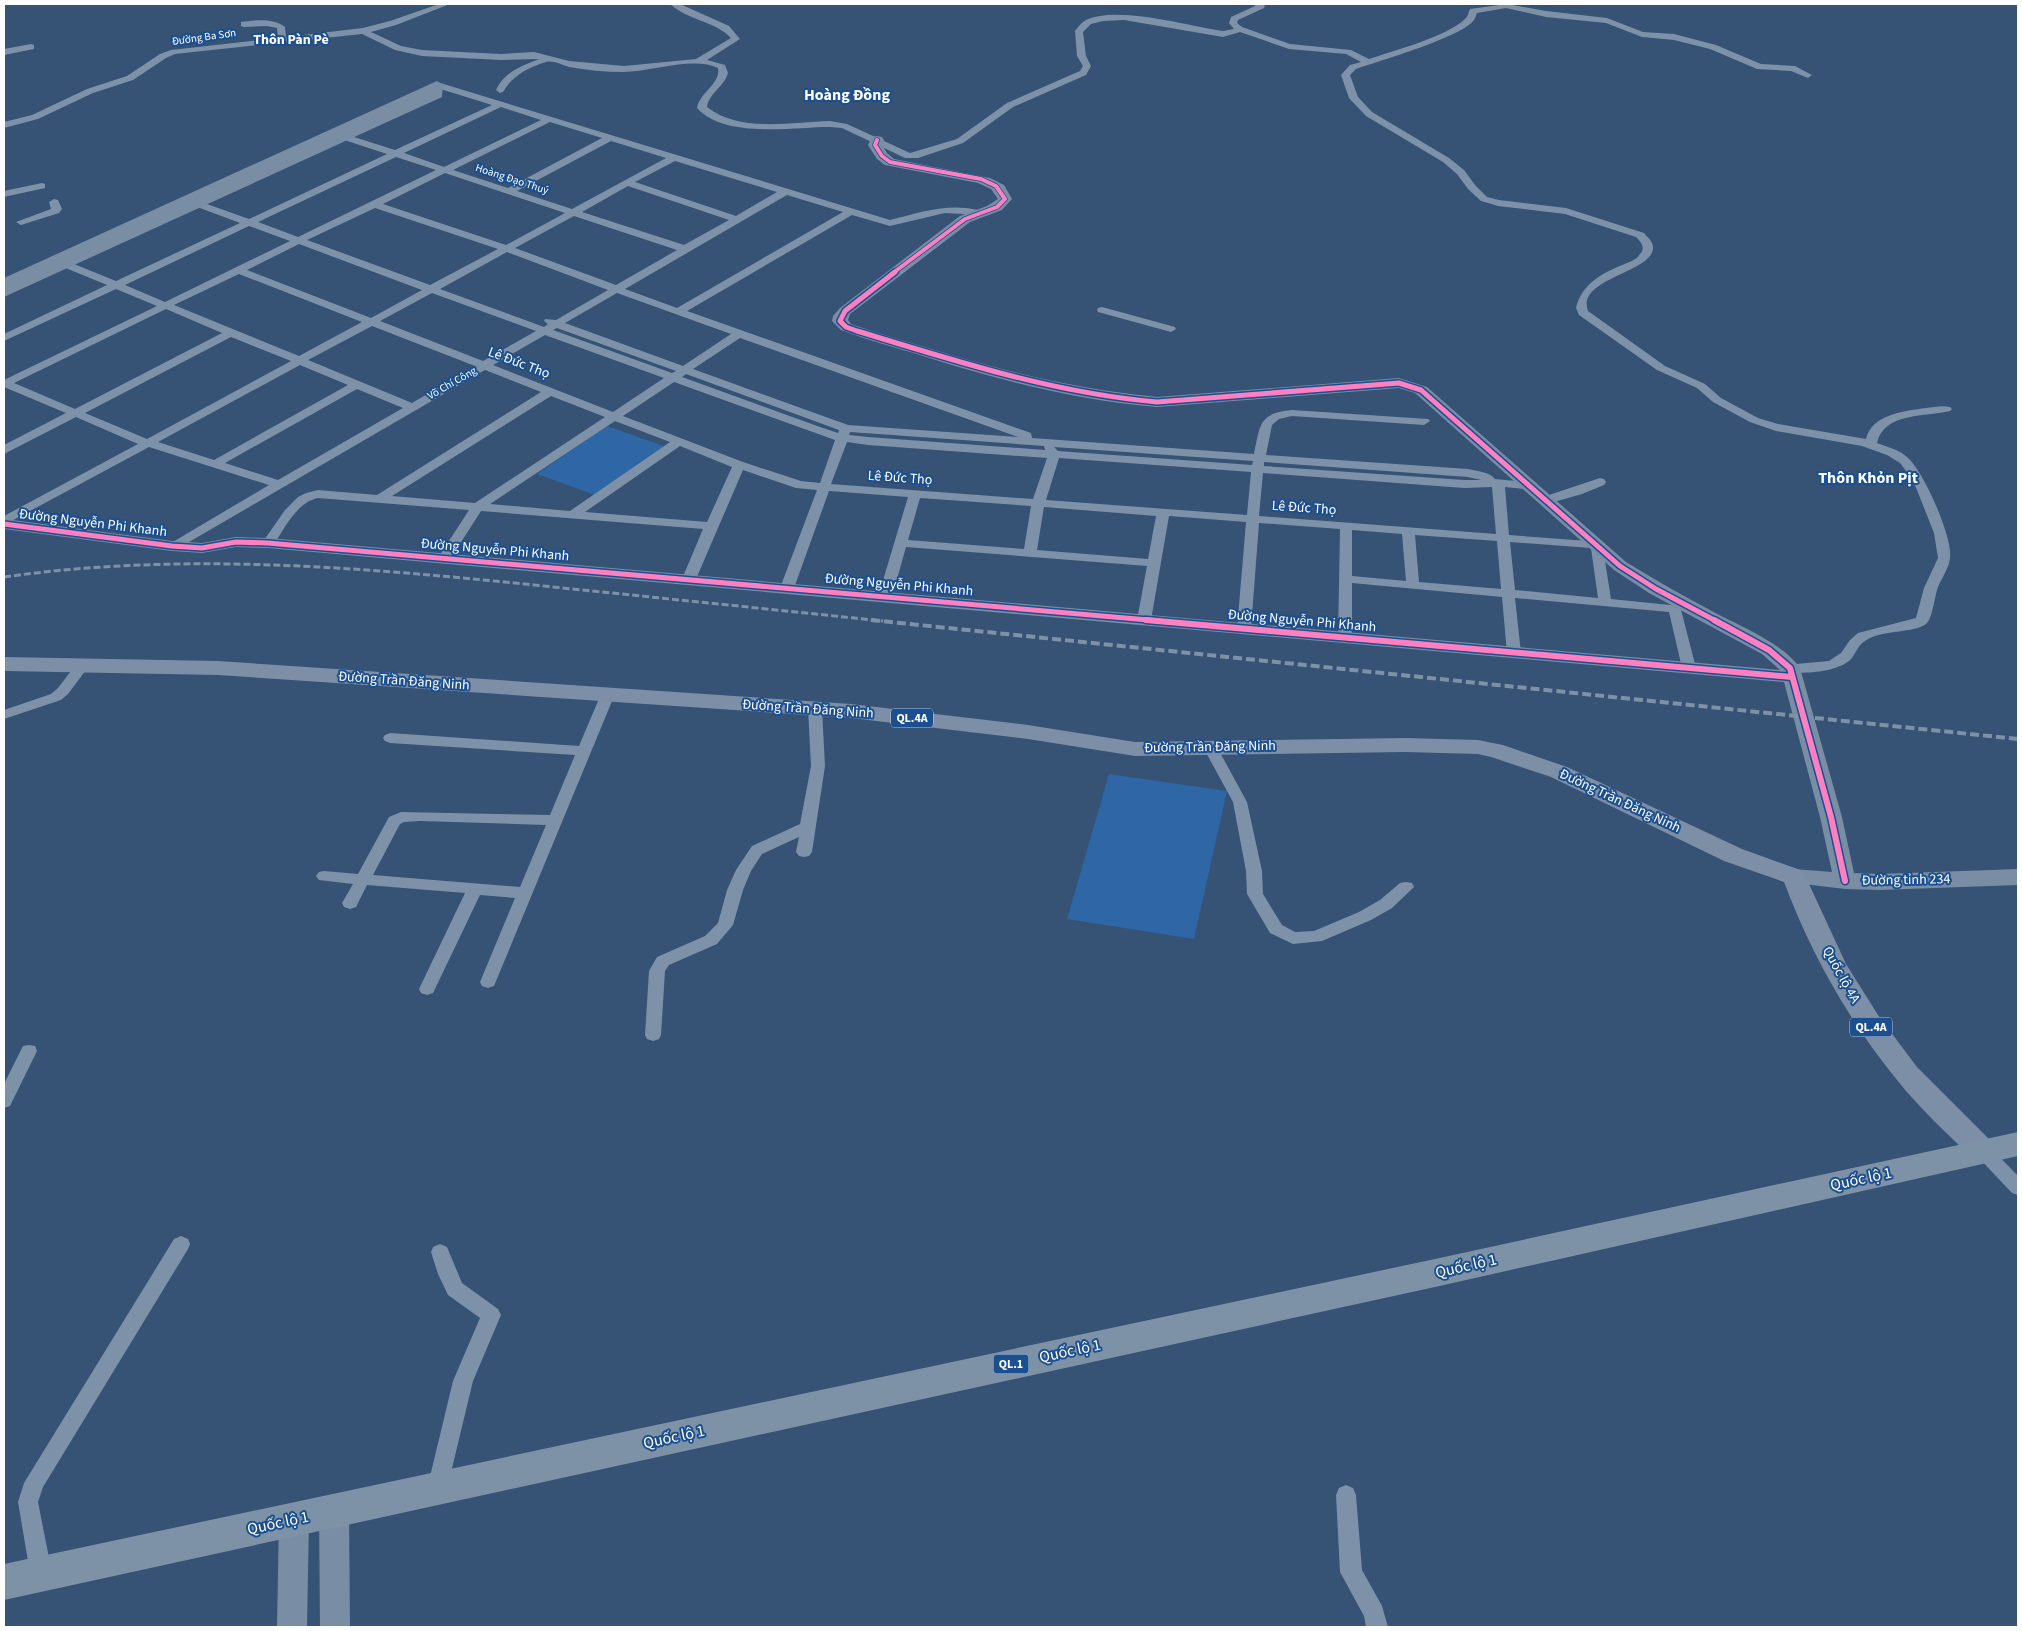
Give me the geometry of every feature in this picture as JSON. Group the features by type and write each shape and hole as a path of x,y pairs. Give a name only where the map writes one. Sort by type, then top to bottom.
{"highway":[{"name":"Quốc lộ 1","path":"4,1582 2018,1144"}],"main road":[{"name":"Đường Trần Đăng Ninh","path":"4,664 228,669 851,711 959,723 1135,748 1478,747 1496,750 1559,772 1733,855 1794,877"},
{"name":"Quốc lộ 4A","path":"1794,877 1808,917 1864,1018 1890,1053 1928,1097 1984,1152"}],"street":[{"name":"Đường Ba Sơn","path":"4,125 36,117 90,91 130,78 168,54 182,50 363,31 393,23 446,4"},
{"path":"674,4 692,10 726,28 736,39 697,62"},
{"path":"1258,4 1261,6 1234,19 1233,23 1239,29 1289,46 1348,52 1368,62"},
{"path":"1791,673 1833,664 1844,658 1854,642 1864,635 1922,620 1931,588 1944,558 1940,533 1919,479 1904,460 1891,452 1844,438 1776,427 1754,420 1717,400 1701,386 1661,368 1593,322 1582,313 1580,308 1584,296 1600,280 1636,263 1645,256 1648,250 1647,242 1636,233 1566,211 1498,203 1484,199 1471,187 1461,172 1446,160 1369,114 1354,98 1345,75 1353,67 1420,45 1460,28 1471,19 1473,11 1506,6 1546,14 1607,21 1642,34 1674,38 1713,48 1760,66 1792,68 1808,75"},
{"path":"363,31 398,48 415,52 501,57 534,55 584,66 624,69 697,62 716,64 724,70 722,79 703,101 702,108 708,114 743,125 830,124 844,126 908,156 915,156 960,141 1010,105 1083,73 1087,66 1079,51 1081,43 1079,31 1085,25 1092,22 1110,17 1130,18 1223,34 1236,32 1239,29"},
{"path":"244,24 262,22 273,24 280,27 282,39"},
{"path":"4,52 31,47"},
{"path":"500,90 502,84 511,76 549,58"},
{"path":"4,293 61,262 337,134 437,94 437,85 890,223 942,211 968,209 978,213"},
{"path":"4,338 501,104"},
{"path":"4,384 549,119"},
{"name":"Hoàng Đạo Thuý","path":"337,134 684,249"},
{"path":"509,191 610,138"},
{"path":"877,140 875,145 878,151 890,162 963,174 995,184 1003,192 1005,199 1000,206 968,217 946,233 845,311 840,319 842,324 857,331 1013,377 1091,395 1131,400 1157,402 1399,384 1421,390 1548,500 1620,566 1656,589 1769,650 1791,673 1831,817 1845,881"},
{"path":"4,522 674,157"},
{"path":"627,183 737,219"},
{"path":"4,194 42,186"},
{"name":"Võ Chí Công","path":"172,546 786,191"},
{"path":"198,199 255,220 310,235 685,369 868,442 1054,454 1258,464"},
{"path":"21,222 55,211 57,209 54,202"},
{"path":"374,204 506,248 678,312 1046,443 1054,454"},
{"path":"678,312 851,211"},
{"path":"255,220 299,241 816,430 1046,443 1464,484 1498,483 1532,486"},
{"path":"4,283 61,262 412,407"},
{"name":"Lê Đức Thọ","path":"238,270 482,366 615,415 679,442 796,484 823,488 1598,545"},
{"path":"1102,310 1171,329"},
{"path":"4,450 232,332"},
{"path":"444,558 477,507 739,334"},
{"path":"4,384 147,443 279,484"},
{"path":"214,464 357,384"},
{"path":"379,499 551,391"},
{"path":"1871,445 1873,436 1882,422 1946,409"},
{"path":"1244,629 1258,464 1266,424 1269,419 1278,414 1337,414 1424,421"},
{"path":"787,588 844,433"},
{"path":"572,515 679,442"},
{"path":"1030,554 1038,504 1054,454"},
{"path":"689,579 739,464"},
{"path":"1548,500 1600,482"},
{"path":"1498,483 1510,594 1514,653"},
{"path":"268,543 301,500 318,494 711,526"},
{"path":"885,597 915,494"},
{"path":"1144,620 1163,513"},
{"name":"Đường Nguyễn Phi Khanh","path":"4,522 172,546 202,548 236,542 268,543 1688,668 1791,673"},
{"path":"1345,638 1346,526"},
{"path":"1408,531 1413,585"},
{"path":"900,543 1154,563"},
{"path":"1598,545 1605,602"},
{"path":"1346,579 1675,609 1688,668"},
{"path":"4,715 56,697 63,692 82,666"},
{"path":"488,982 608,694"},
{"path":"804,852 818,766 815,709"},
{"path":"390,738 585,751"},
{"path":"1210,747 1240,802 1254,871 1254,894 1276,929 1293,938 1316,937 1372,912 1386,904 1406,887"},
{"path":"350,903 394,821 401,818 420,816 556,820"},
{"path":"653,1036 657,971 663,960 710,940 725,925 728,909 735,890 744,870 757,850 807,827"},
{"path":"324,876 525,893"},
{"name":"Đường tỉnh 234","path":"1794,877 1879,882 2018,877"},
{"path":"427,989 475,889"},
{"path":"4,1101 29,1051"},
{"path":"1984,1152 2018,1188"},
{"path":"41,1573 28,1502 34,1483 180,1244"},
{"path":"437,1489 463,1381 491,1315 455,1289 447,1274 440,1252"},
{"path":"1346,1496 1351,1572 1374,1613 1377,1627"},
{"path":"334,1511 335,1627"},
{"path":"292,1627 294,1520"}],"shaded area":[{"path":"607,426 664,446 595,495 537,474"},
{"path":"1109,774 1227,791 1194,939 1067,919"}],"railway":[{"path":"4,577 71,569 137,565 203,564 335,568 468,578 883,621"},
{"path":"871,620 2018,739"}],"cycle path":[{"path":"877,140 875,145 882,156 890,162 981,179 996,186 1005,199 997,207 965,219 845,311 840,321 846,327 1005,376 1080,393 1119,399 1157,402 1399,383 1421,390 1620,566 1656,589 1769,650 1790,668 1831,817 1845,881"},
{"path":"4,524 172,546 202,548 236,542 268,543 1792,677"}],"district":[{"name":"Thôn Pàn Pè","path":"291,40"},
{"name":"Hoàng Đồng","path":"847,95"},
{"name":"Thôn Khỏn Pịt","path":"1868,478"}]}
